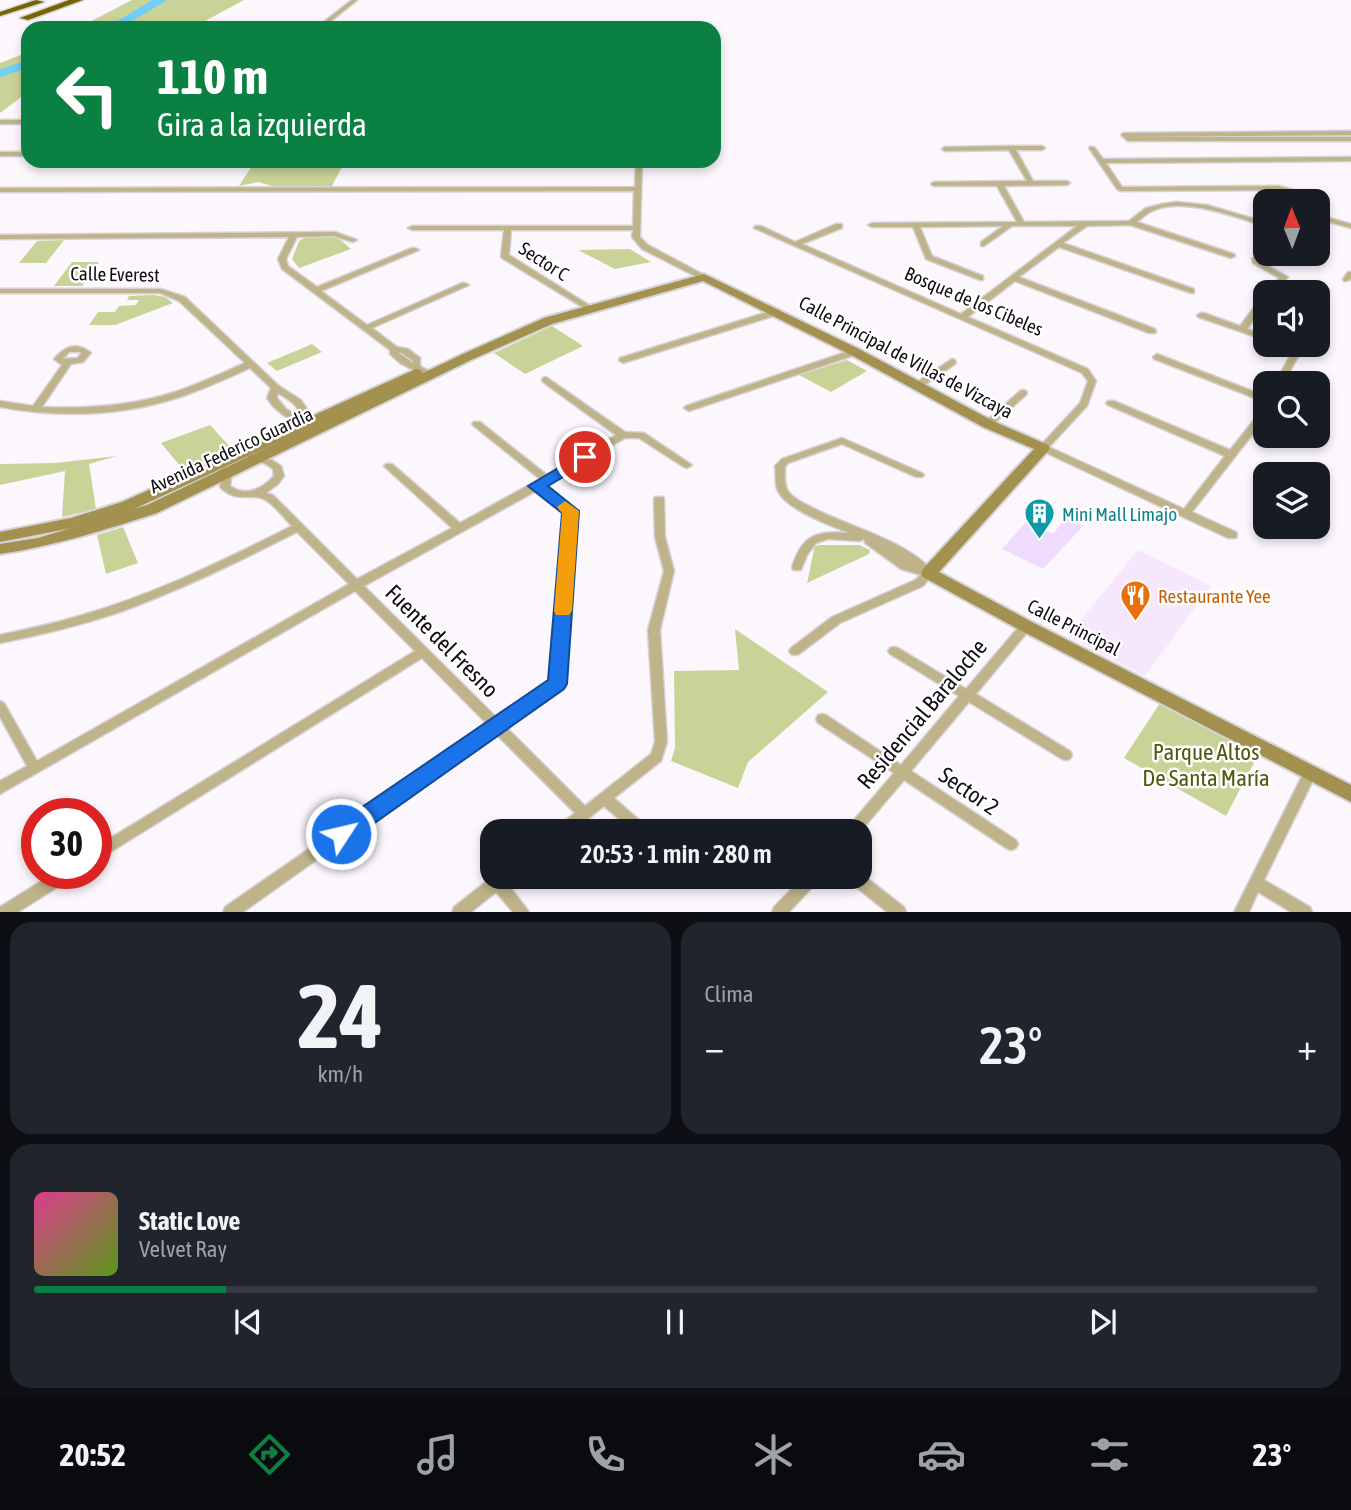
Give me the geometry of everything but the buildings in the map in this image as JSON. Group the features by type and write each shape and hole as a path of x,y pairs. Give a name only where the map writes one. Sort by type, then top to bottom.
{"highway":[{"path":"3,14 46,0"},
{"path":"25,18 78,0"}],"street":[{"path":"328,21 355,0"},
{"path":"0,122 21,122"},
{"path":"1202,137 1128,139 1124,135 1270,137 1339,136 1351,133"},
{"path":"1339,136 1351,139"},
{"path":"1011,148 1031,183"},
{"path":"945,149 1042,148"},
{"path":"1092,148 1120,190 1282,189"},
{"path":"0,155 21,155"},
{"path":"1101,161 1350,160"},
{"path":"412,228 636,228 639,168"},
{"path":"934,184 1067,183"},
{"path":"1000,184 1022,224"},
{"path":"0,190 638,189"},
{"path":"1131,223 1156,208 1193,206 1218,209 1253,220"},
{"path":"1330,220 1351,226"},
{"path":"872,225 1131,223 1231,257"},
{"path":"984,244 1010,224"},
{"path":"1053,224 1076,230"},
{"path":"964,316 1084,224"},
{"path":"916,225 929,257 980,278"},
{"path":"796,244 839,226"},
{"name":"Sector C","path":"508,228 505,256 589,309"},
{"name":"Calle Principal de Villas de Vizcaya","path":"636,228 636,237 645,247 855,352 988,424 1232,535"},
{"name":"Bosque de los Cibeles","path":"758,228 1085,371 1092,381 1084,404 1043,448"},
{"path":"0,237 335,234 353,240"},
{"path":"294,235 283,263 394,349 394,354 400,359 424,371"},
{"path":"1058,244 1191,291"},
{"path":"316,290 415,250"},
{"path":"1262,266 1284,277 1281,280"},
{"name":"Avenida Federico Guardia","path":"0,549 38,543 130,517 309,424 424,371 467,356 548,321 704,277"},
{"path":"1014,278 1152,331"},
{"path":"366,328 465,285"},
{"name":"Calle Everest","path":"0,291 173,293 183,299 276,388 298,402 309,424"},
{"path":"623,360 777,312"},
{"path":"1201,315 1253,334"},
{"path":"1242,330 1253,315"},
{"path":"689,408 855,352"},
{"path":"1157,357 1253,394"},
{"path":"36,410 68,362"},
{"path":"917,386 952,362"},
{"path":"0,404 36,410 106,408 166,398 251,364"},
{"path":"546,380 623,435"},
{"name":"Calle Everest","path":"276,388 272,398 278,409 289,417 309,424"},
{"path":"988,424 1023,393"},
{"path":"1111,403 1232,455"},
{"path":"230,912 557,684 571,511 477,424"},
{"path":"1185,513 1253,428"},
{"path":"0,788 623,435 641,435 687,465"},
{"path":"919,475 842,441 785,461 780,466 785,494 864,537 905,566 929,573"},
{"path":"795,652 836,620 919,583 1043,448"},
{"path":"223,469 225,482 231,492 269,497 279,476 278,468 251,455"},
{"path":"389,466 459,528"},
{"name":"Avenida Federico Guardia","path":"0,537 72,523 127,506 223,469"},
{"path":"251,495 274,484"},
{"name":"Fuente del Fresno","path":"269,497 584,814"},
{"path":"578,819 657,757 661,743 654,630 668,571 660,537 659,499"},
{"path":"0,639 41,632 123,608 180,586 298,527"},
{"path":"797,567 808,541 820,536 864,537"},
{"name":"Calle Principal","path":"929,573 1351,794"},
{"name":"Residencial Baraloche","path":"863,819 1026,626"},
{"path":"894,650 1066,755"},
{"path":"112,845 423,652"},
{"path":"0,706 34,768"},
{"name":"Sector 2","path":"822,719 1011,844"},
{"path":"1241,912 1311,772"},
{"path":"605,798 629,819"},
{"path":"1255,882 1305,912"},
{"path":"5,912 42,889"},
{"path":"459,912 488,889"},
{"path":"506,889 522,912"},
{"path":"779,912 801,889"},
{"path":"870,889 899,912"}],"shaded area":[{"path":"1138,550 1211,586 1145,676 1068,636"}],"green space":[{"path":"132,0 244,0 205,21 92,21"},
{"path":"21,55 21,97 0,113 0,63"},
{"path":"251,168 341,168 332,186 272,186 258,182 239,186"},
{"path":"306,237 337,237 351,249 299,268 292,259 299,241"},
{"path":"64,240 46,263 19,263 37,241"},
{"path":"630,249 651,262 615,269 578,250"},
{"path":"72,262 99,262 82,286 54,286"},
{"path":"129,296 165,297 173,303 115,325 89,325 98,312 115,312 119,306 136,305 139,300 127,300"},
{"path":"552,326 583,346 525,374 494,353"},
{"path":"312,344 322,352 277,371 267,363"},
{"path":"847,360 867,371 831,392 799,375"},
{"path":"210,425 233,450 185,472 161,443"},
{"path":"117,456 89,464 96,509 62,517 65,471 0,485 0,464 55,463"},
{"path":"123,527 138,563 106,574 97,535"},
{"path":"859,545 870,550 869,554 807,583 815,546"},
{"path":"735,629 828,692 748,762 738,788 671,761 675,748 674,671 739,670"},
{"name":"Parque Altos De Santa María","path":"1160,703 1258,755 1226,816 1124,758"}],"waterway":[{"path":"124,21 161,0"},
{"path":"0,73 21,66"}],"slow traffic":[{"path":"563,611 571,511 565,507"}],"place":[{"name":"Mini Mall Limajo","path":"1039,541"},
{"name":"Restaurante Yee","path":"1135,623"}],"route":[{"path":"341,834 557,684 571,511 536,486 585,457"}]}
